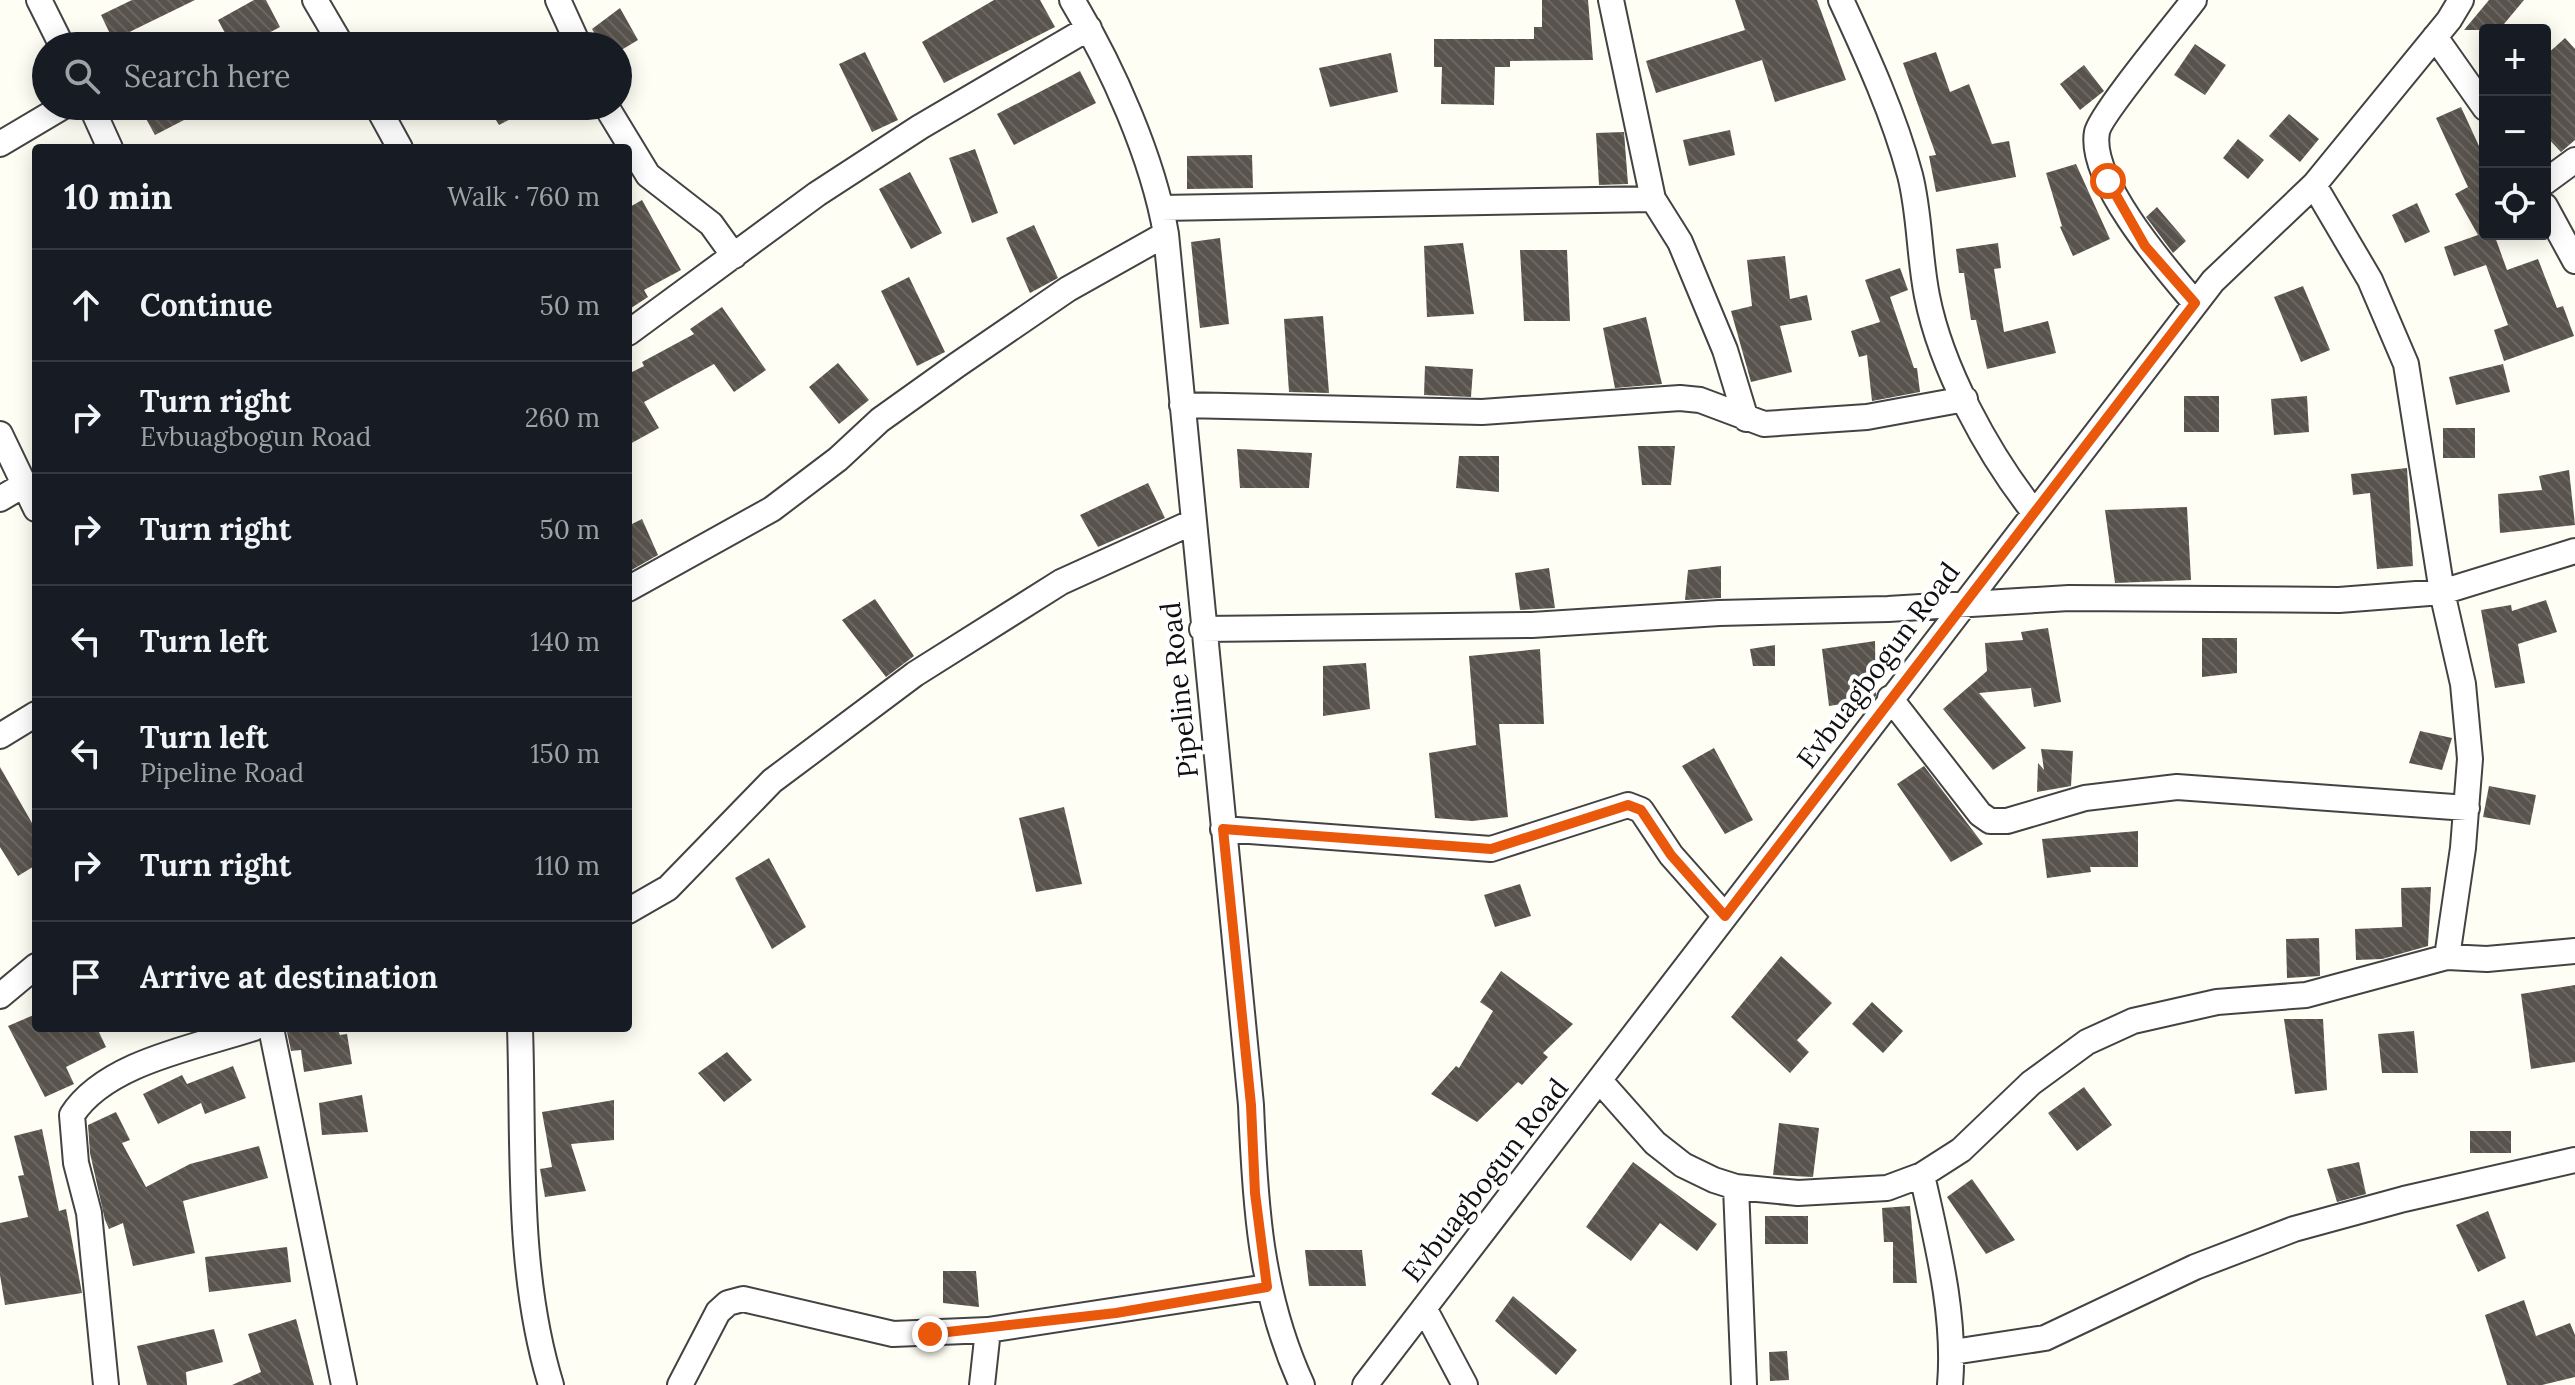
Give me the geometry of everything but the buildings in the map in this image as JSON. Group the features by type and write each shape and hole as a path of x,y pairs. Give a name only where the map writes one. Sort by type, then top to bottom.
{"street":[{"path":"39,0 55,32"},
{"path":"315,0 334,32"},
{"path":"558,0 573,32"},
{"name":"Pipeline Road","path":"1072,0 1089,28 1129,117 1161,208 1166,234 1202,629 1251,1105 1255,1193 1267,1287 1302,1385"},
{"path":"1611,0 1653,199 1680,242 1731,370 1746,419"},
{"path":"1841,0 1867,56 1910,176 1927,298 1965,399 2016,489 2034,512"},
{"path":"2194,0 2110,109 2097,132 2099,156 2108,181 2145,246 2195,303"},
{"name":"Evbuagbogun Road","path":"1365,1385 2195,303 2213,281 2314,185 2435,37 2461,0"},
{"path":"632,330 817,194 920,127 1089,28"},
{"path":"2435,37 2479,99"},
{"path":"0,144 40,120"},
{"path":"97,120 108,144"},
{"path":"385,120 398,144"},
{"path":"615,120 629,144"},
{"path":"632,149 648,175 711,224 734,256"},
{"path":"2551,178 2575,160"},
{"path":"2314,185 2370,280 2406,364 2442,592 2463,684 2470,759 2467,808 2447,957"},
{"path":"1161,208 1653,199"},
{"path":"2551,217 2575,261"},
{"path":"632,587 772,509 838,459 880,420 957,365 1068,289 1166,234"},
{"path":"1700,400 1731,370"},
{"path":"1182,405 1482,412 1644,400 1700,400 1764,424 1867,417 1965,399"},
{"path":"0,434 32,502"},
{"path":"0,499 22,486"},
{"path":"632,909 668,888 772,781 915,674 1061,582 1193,522"},
{"path":"1202,629 1532,625 1719,613 1888,609 2069,598 2339,600 2442,592 2490,580 2575,551"},
{"path":"1890,698 1980,814 1990,821 2007,821 2097,796 2177,787 2467,808"},
{"path":"0,736 32,716"},
{"path":"1223,829 1491,849 1628,805 1641,810 1671,855 1725,916"},
{"path":"1600,1081 1655,1143 1683,1165 1736,1187 1798,1193 1887,1188 1922,1175 1961,1150 2031,1083 2087,1042 2133,1021 2217,1002 2306,995 2447,957 2487,959 2575,951"},
{"path":"0,996 32,969"},
{"path":"106,1385 89,1213 76,1163 72,1115 91,1090 115,1076 242,1032"},
{"path":"272,1032 344,1385"},
{"path":"520,1032 527,1269 537,1339 551,1385"},
{"path":"1953,1352 2045,1338 2195,1267 2294,1229 2404,1199 2575,1160"},
{"path":"1922,1175 1940,1254 1953,1352 1950,1385"},
{"path":"1736,1187 1744,1385"},
{"path":"680,1385 718,1312 728,1303 743,1299 893,1334 988,1330 1267,1287"},
{"path":"1424,1308 1465,1385"},
{"path":"982,1385 988,1330"}],"route":[{"path":"930,1334 988,1330 1116,1313 1267,1287 1255,1193 1251,1105 1223,829 1491,849 1509,846 1628,805 1641,810 1671,855 1725,916 2195,303 2145,246 2108,181"}]}
